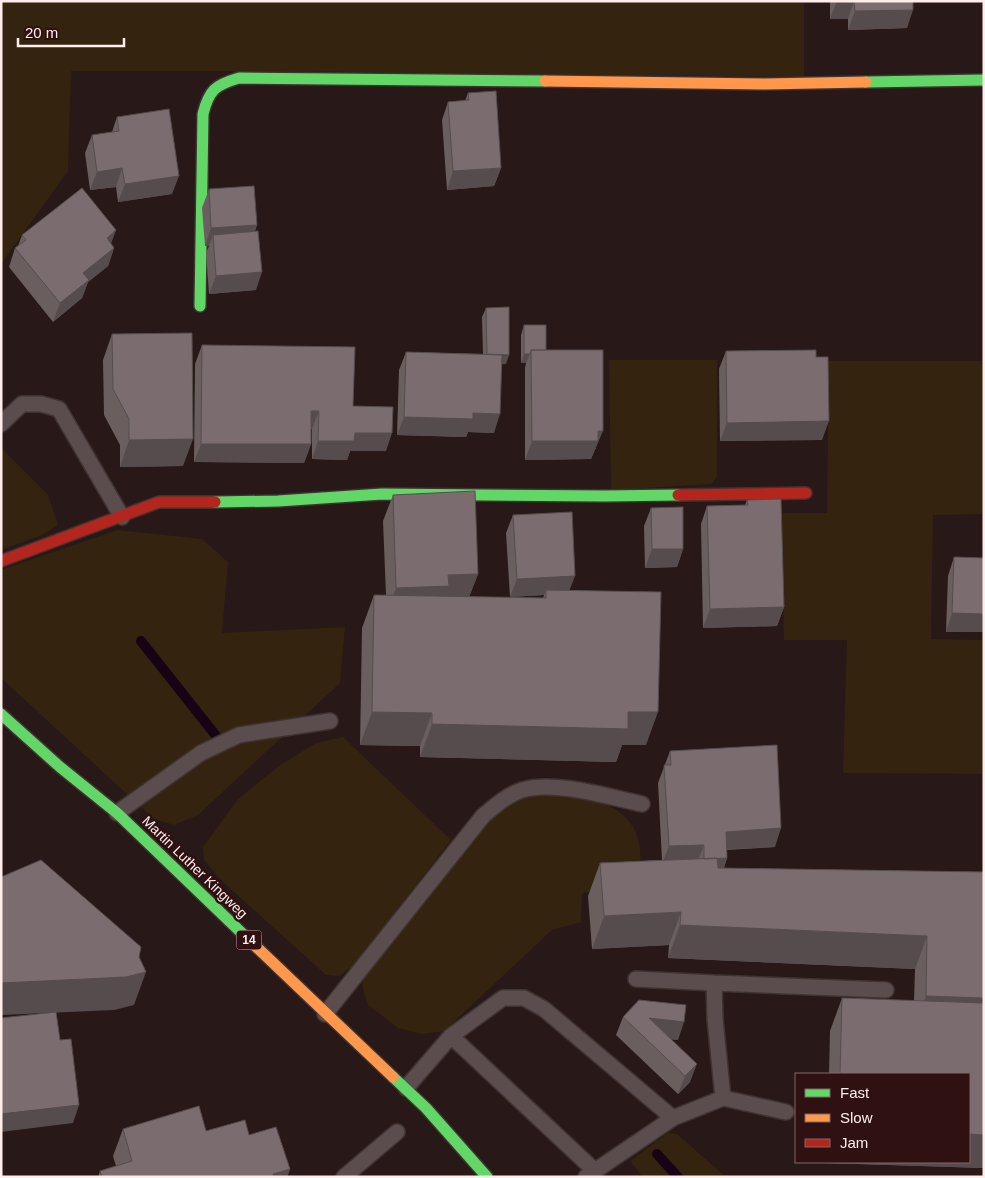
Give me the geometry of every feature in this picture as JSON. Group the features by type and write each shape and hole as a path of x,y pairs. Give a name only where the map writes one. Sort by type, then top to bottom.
{"street":[{"path":"200,306 203,114 206,98 220,84 239,78 765,84 984,80"},
{"path":"1,561 159,502 278,501 382,494 605,496 806,493"},
{"name":"Martin Luther Kingweg","path":"1,714 117,813 326,1014 406,1088 487,1177"}],"lane":[{"path":"1,424 22,404 41,404 59,409 122,517"},
{"path":"117,813 202,753 239,735 330,721"},
{"path":"326,1014 483,816 502,800 523,790 544,787 574,790 642,804"},
{"path":"636,979 886,990"},
{"path":"714,983 722,1098"},
{"path":"406,1088 451,1036 503,998 524,998 544,1009 673,1118"},
{"path":"451,1036 590,1173 673,1118 722,1098 786,1112"},
{"path":"344,1177 397,1132"}],"shaded area":[{"path":"1,1 804,1 804,77 71,71 68,171 1,264"},
{"path":"609,360 717,360 717,476 712,484 611,490"},
{"path":"829,361 984,361 984,514 933,515 931,639 984,640 984,774 843,773 847,640 784,640 781,513 827,513"},
{"path":"1,448 48,495 58,525 42,535 1,550"},
{"path":"117,530 202,539 228,562 222,633 345,627 340,683 198,815 174,825 154,819 1,678 1,570"},
{"path":"343,737 451,840 354,965 339,976 326,975 223,882 204,860 203,847 238,799 279,766 316,743"},
{"path":"548,792 590,799 616,810 626,818 634,829 639,843 641,859 640,886 582,893 581,922 552,930 444,1031 422,1034 398,1028 368,1005 363,989 362,977 487,824 516,800"},
{"path":"668,1133 677,1134 726,1177 643,1177 630,1161"}],"building":[{"path":"854,1 913,1 913,10 855,11"},
{"path":"496,91 501,168 453,171 448,102 469,100 468,93"},
{"path":"169,109 179,176 125,184 122,168 97,172 92,135 119,131 117,117"},
{"path":"254,186 257,225 211,228 209,189"},
{"path":"82,188 116,230 107,238 114,248 83,273 89,280 60,303 15,248 26,240 22,235"},
{"path":"258,231 262,272 216,276 213,235"},
{"path":"509,307 509,355 487,354 486,308"},
{"path":"524,325 546,325 546,350 531,350 530,354 524,354"},
{"path":"192,333 193,439 129,440 129,419 113,389 112,334"},
{"path":"202,345 355,347 353,406 393,407 392,433 355,433 354,441 318,441 319,411 311,411 311,444 201,444"},
{"path":"531,350 603,350 603,431 598,431 598,441 532,441"},
{"path":"816,350 816,357 828,357 829,421 727,423 726,351"},
{"path":"406,352 502,355 500,414 473,413 473,419 404,417"},
{"path":"475,491 478,574 448,575 449,586 396,588 393,495"},
{"path":"781,499 784,607 710,609 707,506 748,505 747,500"},
{"path":"683,507 683,549 652,549 651,508"},
{"path":"572,512 575,576 517,579 513,515"},
{"path":"954,557 984,558 984,614 952,613"},
{"path":"546,590 661,592 658,712 628,712 628,729 432,724 432,713 372,712 374,595 546,598"},
{"path":"777,745 781,828 726,832 727,858 704,859 704,845 669,846 664,765 671,765 670,751"},
{"path":"717,858 718,868 984,872 984,998 926,996 927,936 680,925 681,912 604,916 600,863"},
{"path":"41,860 141,947 139,957 146,972 126,977 1,983 1,877"},
{"path":"842,998 984,1003 984,1135 970,1134 970,1073 840,1073"},
{"path":"639,1000 686,1005 684,1022 649,1018 697,1064 685,1076 623,1017"},
{"path":"56,1012 60,1040 71,1039 79,1105 1,1114 1,1018"},
{"path":"199,1106 206,1131 245,1120 249,1135 276,1127 290,1169 273,1174 274,1177 102,1177 100,1171 132,1161 123,1129"}],"waterway":[{"path":"141,641 221,742"},
{"path":"657,1154 678,1177"}],"traffic: fast":[{"path":"200,306 203,114 208,99 219,86 239,78 545,81"},
{"path":"866,82 984,80"},
{"path":"215,502 278,501 382,494 678,495"},
{"path":"1,714 60,767 117,813 248,939"},
{"path":"393,1077 426,1108 487,1177"}],"traffic: slow":[{"path":"545,81 765,84 866,82"},
{"path":"248,939 393,1077"}],"traffic: jam":[{"path":"678,495 806,493"},
{"path":"1,561 159,502 215,502"}]}
